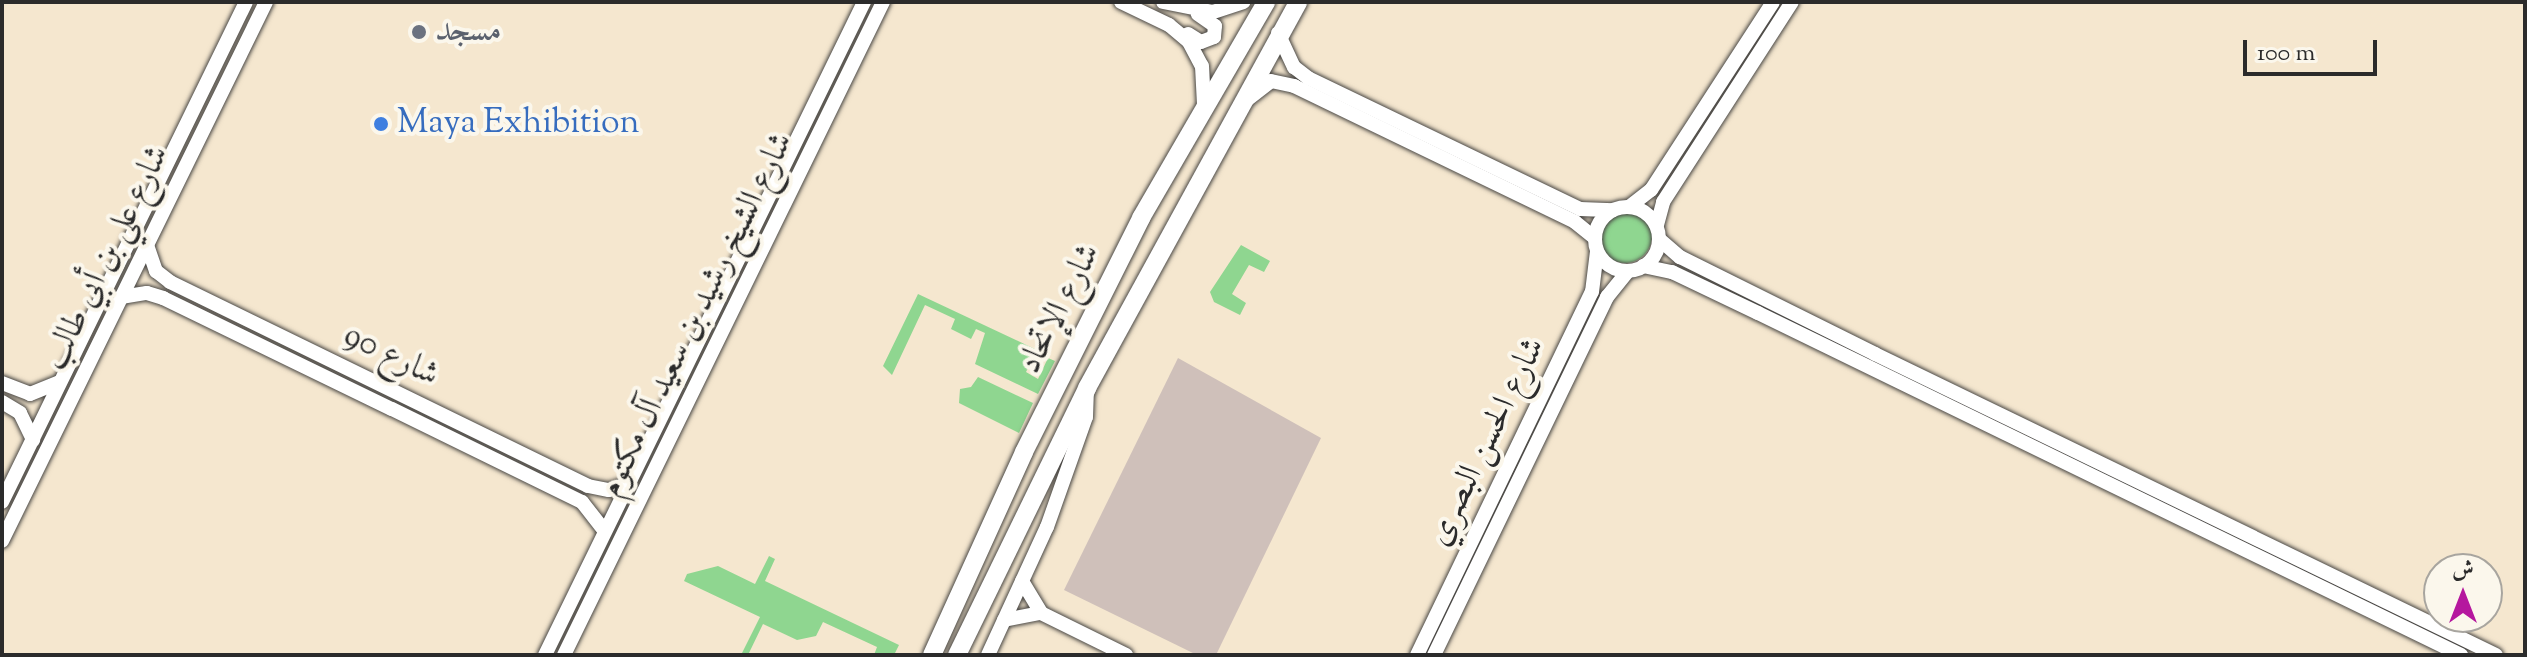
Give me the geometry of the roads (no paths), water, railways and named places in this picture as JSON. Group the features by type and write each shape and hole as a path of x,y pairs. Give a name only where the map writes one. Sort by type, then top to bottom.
{"highway":[{"name":"شارع الإتحاد","path":"932,655 1046,407 1204,105 1266,2"},
{"name":"شارع الإتحاد","path":"957,655 1087,388 1233,113 1298,2"}],"street":[{"name":"شارع علي بن أبي طالب","path":"2,502 246,2"},
{"name":"شارع علي بن أبي طالب","path":"2,541 266,2"},
{"name":"شارع الشيخ رشيد بن سعيد آل مكتوم","path":"545,655 864,2"},
{"name":"شارع الشيخ رشيد بن سعيد آل مكتوم","path":"564,655 883,2"},
{"path":"1121,2 1201,42 1211,41 1215,26 1193,12 1163,2"},
{"path":"1193,12 1213,12 1243,2"},
{"path":"1278,33 1294,67 1308,78 1580,209 1613,210 1629,207 1651,190 1773,2"},
{"path":"1233,113 1271,81 1294,86 1575,222 1610,266 1628,271 1643,266 1655,255 1663,202 1792,2"},
{"path":"1176,29 1202,66 1204,105"},
{"path":"1629,207 1645,212 1680,257 2496,655"},
{"path":"1596,245 1600,221 1613,210"},
{"name":"شارع 90","path":"147,245 151,263 162,278 196,295 558,471 602,489 629,483"},
{"name":"شارع الحسن البصري","path":"1417,655 1592,292 1596,245"},
{"path":"1643,266 1672,272 2461,655"},
{"name":"شارع الحسن البصري","path":"1434,655 1610,292 1628,271"},
{"name":"شارع 90","path":"121,297 147,293 188,310 550,486 590,508 605,531"},
{"path":"188,310 188,302 196,295"},
{"path":"683,373 691,382 699,380"},
{"path":"2,383 30,394 61,382"},
{"path":"676,388 684,386 691,396"},
{"name":"شارع الإتحاد","path":"988,655 1022,581 1083,427 1087,388"},
{"path":"386,406 393,390"},
{"path":"2,402 20,413 33,440"},
{"path":"550,486 561,482 558,471"},
{"path":"2266,560 2300,569 2308,563"},
{"path":"1022,581 1041,613 1126,655"},
{"path":"1004,620 1041,613"},
{"path":"2410,630 2417,624 2445,637 2457,636"},
{"path":"557,631 565,639 573,638"}],"place":[{"name":"مسجد","path":"419,32"},
{"name":"Maya Exhibition","path":"381,124"}]}
